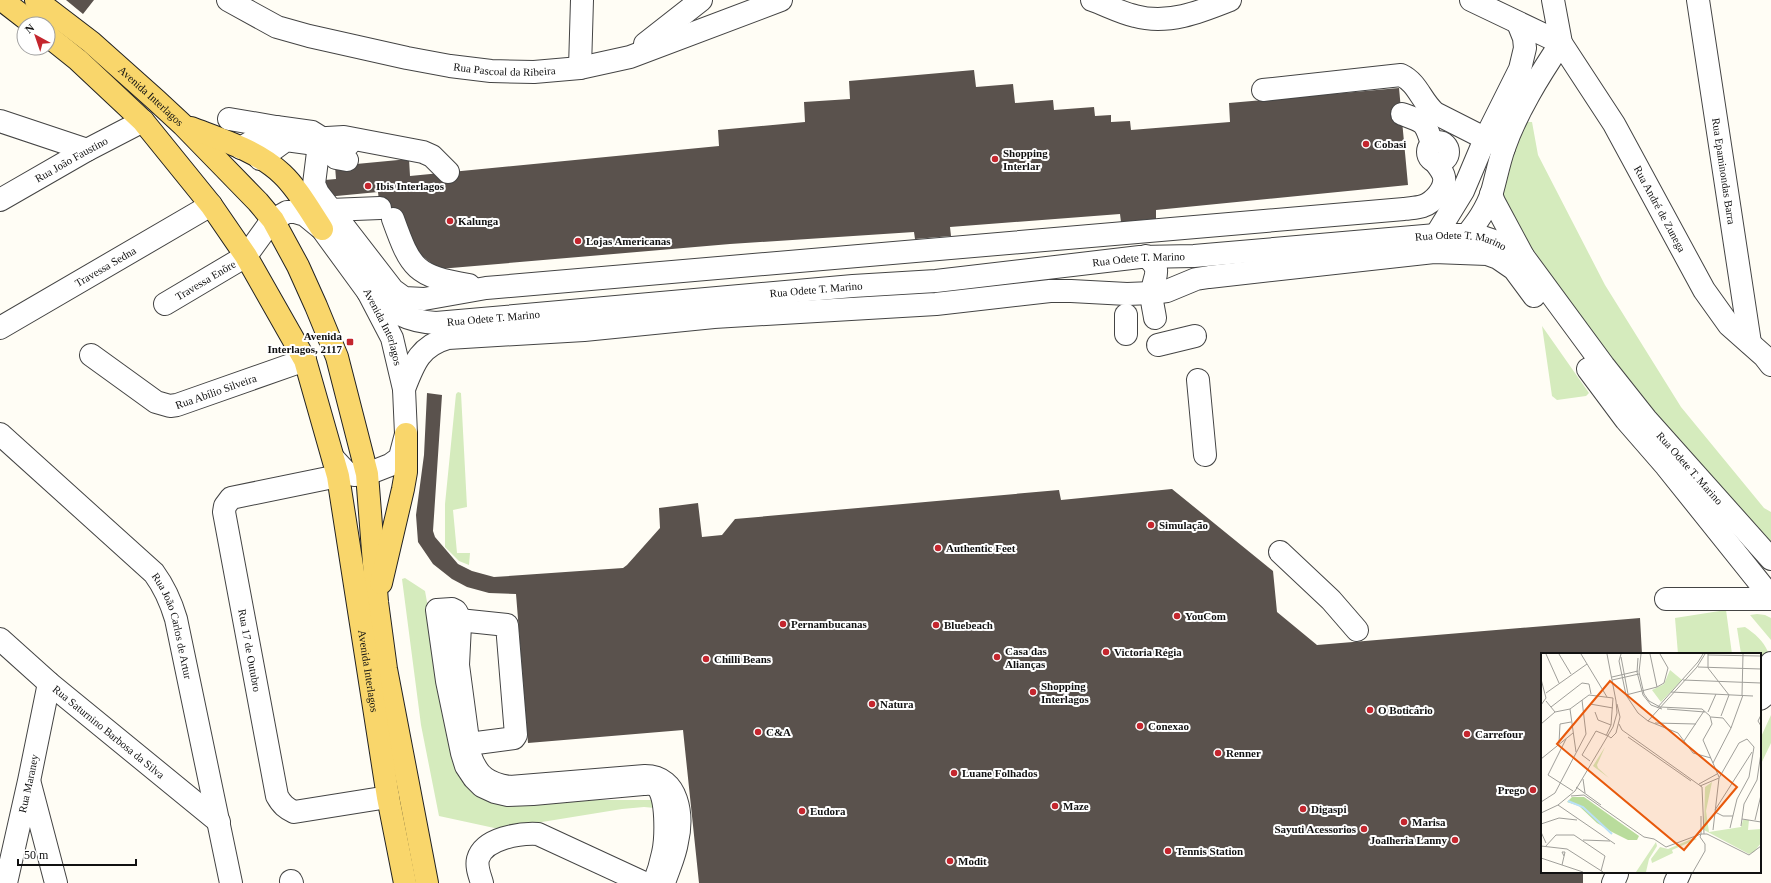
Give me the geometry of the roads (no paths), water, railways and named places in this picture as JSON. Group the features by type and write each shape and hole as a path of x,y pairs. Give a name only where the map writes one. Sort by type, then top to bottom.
{"main road":[{"path":"2,0 23,16"},
{"name":"Avenida Interlagos","path":"36,0 91,42 183,125 274,220 298,266 337,356 367,474 377,602 386,670 427,883"},
{"name":"Avenida Interlagos","path":"56,42 78,60 143,121 211,205 246,256 305,360 336,468 388,798 405,883"},
{"path":"183,125 242,148 260,159 282,174 326,220"},
{"path":"377,602 406,472 406,434"}],"street":[{"name":"Rua Pascoal da Ribeira","path":"228,0 277,27 406,58 491,71 534,72 580,68 630,56 781,0"},
{"path":"580,68 582,0"},
{"path":"630,56 700,0"},
{"path":"713,0 729,20"},
{"path":"1092,0 1135,16 1155,19 1171,19 1198,12 1230,0"},
{"path":"1471,0 1561,43"},
{"path":"1524,256 1494,202 1495,164 1535,83 1561,43 1553,0"},
{"name":"Rua Epaminondas Barra","path":"1698,0 1764,355"},
{"path":"1467,235 1477,222 1495,164 1524,56 1524,38 1518,23"},
{"name":"Rua André de Zunega","path":"1561,43 1614,124 1704,290 1729,325 1764,355"},
{"path":"1263,90 1401,75 1409,79 1427,106 1434,113 1495,164"},
{"path":"326,147 314,184 326,220 393,290 404,298 424,299 486,288 1355,212 1404,209 1423,206 1432,201 1443,186 1444,177 1440,154 1425,124 1402,114"},
{"path":"229,119 312,132 326,147"},
{"path":"0,121 87,150"},
{"name":"Rua João Faustino","path":"0,200 87,150 143,121"},
{"path":"242,148 276,127"},
{"path":"260,159 286,140 326,147 344,137 358,141 423,152 432,156 448,172"},
{"path":"1440,154 1474,165 1495,164"},
{"path":"1474,165 1495,164"},
{"path":"1442,247 1474,165"},
{"name":"Travessa Sedna","path":"0,328 211,205"},
{"name":"Avenida Interlagos","path":"246,256 258,238 274,220 287,212 296,212 326,220 368,292 392,338 404,389 406,434 400,457 390,465 367,474 354,476 336,468"},
{"path":"1335,245 1355,212"},
{"path":"326,220 387,213 405,251 412,261 425,274 440,280 486,288"},
{"name":"Rua Odete T. Marino","path":"404,389 419,355 438,340 448,338 584,330 714,317 936,304 1050,291 1100,294 1126,315 1152,293 1167,291 1196,280 1209,277 1442,247 1467,235 1494,241 1524,256 1604,366 1646,419 1771,559"},
{"name":"Rua Odete T. Marino","path":"368,292 400,315 423,322 457,322 853,286 936,281 1137,257 1194,256 1335,245 1442,247 1487,254 1507,264 1520,276 1626,420 1666,466 1771,598"},
{"name":"Travessa Enõre","path":"165,304 246,256"},
{"path":"1126,315 1122,279 1124,267 1137,257 1153,264 1157,273 1152,293 1155,318"},
{"path":"831,258 853,286"},
{"path":"1095,263 1103,270 1106,279 1100,294"},
{"path":"626,307 640,275"},
{"path":"393,290 413,290 423,285 430,276"},
{"path":"432,297 442,310 457,322 486,288"},
{"path":"1158,345 1195,336"},
{"name":"Rua Abílio Silveira","path":"91,354 156,402 170,406 177,405 305,360"},
{"path":"1198,380 1205,455"},
{"name":"Rua João Carlos de Artur","path":"0,434 154,573 164,586 171,601 176,619 231,883"},
{"name":"Rua 17 de Outubro","path":"336,468 231,498 225,506 224,512 278,796 281,804 294,812 388,798"},
{"path":"1280,552 1331,600 1357,630"},
{"path":"1666,599 1771,598"},
{"path":"453,626 507,625 516,735 514,738 469,744"},
{"path":"453,626 469,744 473,764 479,772 487,780 503,786 524,787 662,779 670,787 676,798 678,810 677,842 664,883"},
{"path":"453,626 447,682 462,753 470,772 482,786 494,792 508,794 533,794 649,780 657,787 664,806 665,844 654,883"},
{"name":"Rua Saturnino Barbosa da Silva","path":"0,639 49,683 219,822"},
{"path":"1761,679 1771,663"},
{"name":"Rua Maraney","path":"5,871 29,781 49,683"},
{"path":"1761,698 1771,690"},
{"path":"29,781 56,883"},
{"path":"482,883 478,858 483,849 509,836 526,833 538,834 644,883"},
{"path":"1675,883 1680,873"}],"place":[{"name":"Cobasi","path":"1366,144"},
{"name":"Shopping Interlar","path":"995,159"},
{"name":"Ibis Interlagos","path":"368,186"},
{"name":"Kalunga","path":"450,221"},
{"name":"Lojas Americanas","path":"578,241"},
{"name":"Avenida Interlagos, 2117","path":"350,342"},
{"name":"Simulação","path":"1151,525"},
{"name":"Authentic Feet","path":"938,548"},
{"name":"YouCom","path":"1177,616"},
{"name":"Pernambucanas","path":"783,624"},
{"name":"Bluebeach","path":"936,625"},
{"name":"Victoria Régia","path":"1106,652"},
{"name":"Casa das Alianças","path":"997,657"},
{"name":"Chilli Beans","path":"706,659"},
{"name":"Shopping Interlagos","path":"1033,692"},
{"name":"Natura","path":"872,704"},
{"name":"O Boticário","path":"1370,710"},
{"name":"Conexao","path":"1140,726"},
{"name":"C&A","path":"758,732"},
{"name":"Carrefour","path":"1467,734"},
{"name":"Renner","path":"1218,753"},
{"name":"Luane Folhados","path":"954,773"},
{"name":"Prego","path":"1533,790"},
{"name":"Maze","path":"1055,806"},
{"name":"Digaspi","path":"1303,809"},
{"name":"Eudora","path":"802,811"},
{"name":"Marisa","path":"1404,822"},
{"name":"Sayuti Acessorios","path":"1364,829"},
{"name":"Joalheria Lanny","path":"1455,840"},
{"name":"Tennis Station","path":"1168,851"},
{"name":"Modit","path":"950,861"}]}
